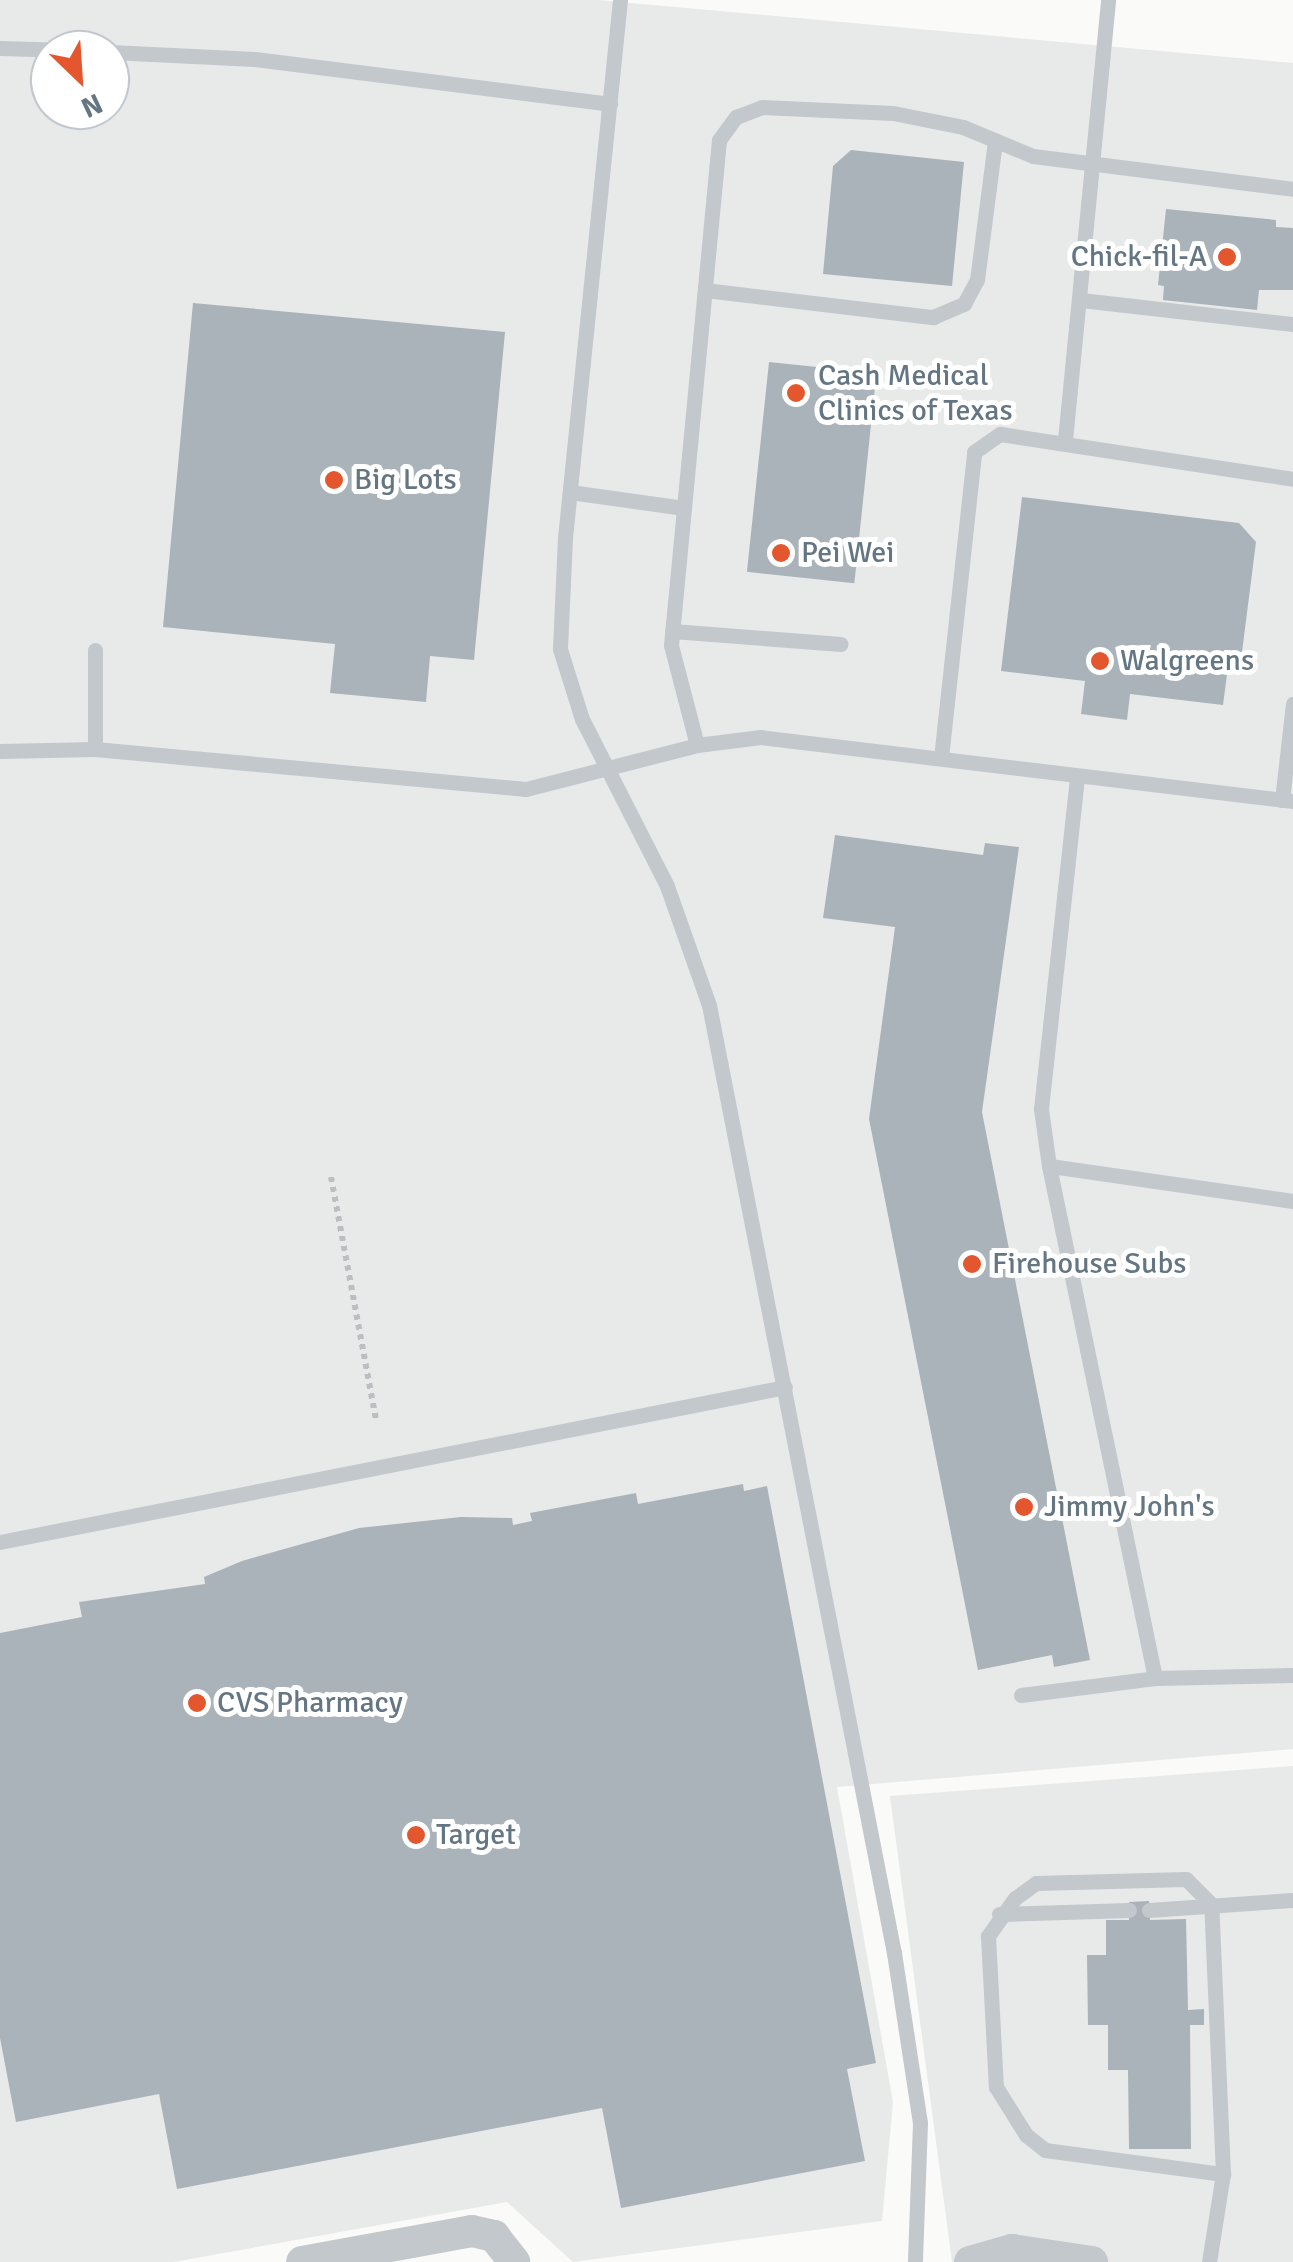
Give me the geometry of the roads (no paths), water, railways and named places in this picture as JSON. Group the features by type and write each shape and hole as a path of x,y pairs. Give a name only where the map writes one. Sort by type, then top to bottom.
{"street":[{"path":"302,2262 472,2231 494,2236 514,2262"},
{"path":"970,2262 1025,2256 1092,2262"}],"lane":[{"path":"620,0 570,492 560,649 582,719 667,886 710,1005 917,2104 915,2262"},
{"path":"1065,440 1108,0"},
{"path":"0,48 30,49"},
{"path":"130,53 256,58 610,104"},
{"path":"697,745 672,630 719,140 736,117 762,107 892,114 963,126 1033,156 1293,189"},
{"path":"704,290 933,317 964,304 977,280 995,142"},
{"path":"1081,300 1293,324"},
{"path":"941,758 974,452 1000,434 1065,440 1293,479"},
{"path":"570,492 684,508"},
{"path":"672,630 840,644"},
{"path":"95,650 96,749"},
{"path":"0,751 96,749 526,789 610,772 697,745 760,737 1077,778 1288,800 1293,704"},
{"path":"1077,778 1041,1109 1049,1166 1155,1678"},
{"path":"1049,1166 1293,1201"},
{"path":"0,1542 785,1388"},
{"path":"1021,1695 1155,1678 1293,1675"},
{"path":"1209,2262 1223,2174 1212,1904 1186,1879 1036,1883 998,1914 988,1936 996,2086 1026,2135 1045,2150 1223,2174"},
{"path":"1149,1910 1293,1900"},
{"path":"998,1914 1129,1910"}],"place":[{"name":"Chick-fil-A","path":"1227,257"},
{"name":"Cash Medical Clinics of Texas","path":"796,393"},
{"name":"Big Lots","path":"334,480"},
{"name":"Pei Wei","path":"781,553"},
{"name":"Walgreens","path":"1100,661"},
{"name":"Firehouse Subs","path":"972,1264"},
{"name":"Jimmy John's","path":"1024,1507"},
{"name":"CVS Pharmacy","path":"197,1703"},
{"name":"Target","path":"416,1835"}]}
